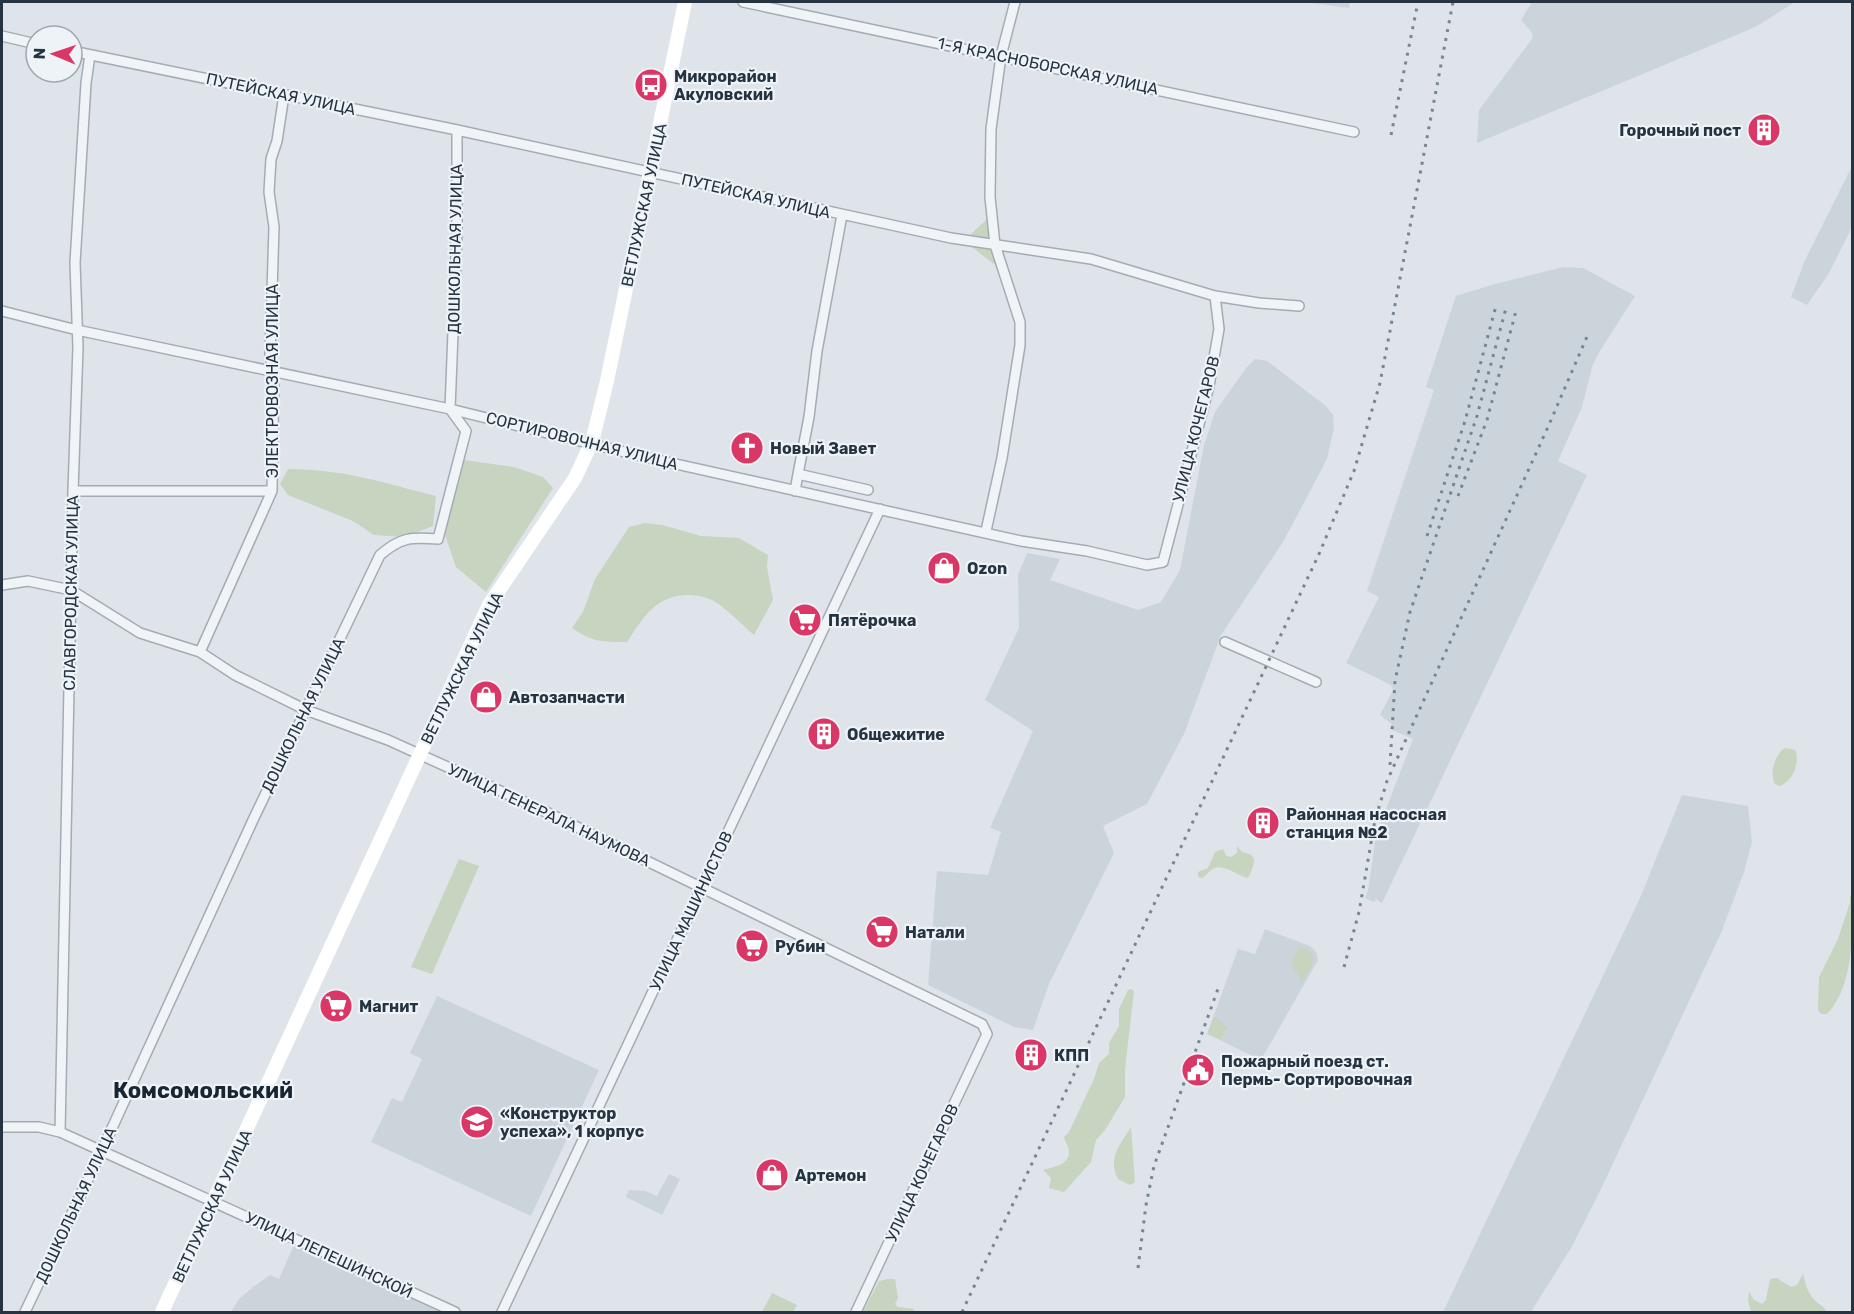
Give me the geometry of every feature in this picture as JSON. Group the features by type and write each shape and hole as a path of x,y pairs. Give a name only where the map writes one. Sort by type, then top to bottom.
{"main road":[{"name":"ВЕТЛУЖСКАЯ УЛИЦА","path":"162,1312 489,605 575,478 592,442 608,381 685,2"}],"street":[{"name":"1-Я КРАСНОБОРСКАЯ УЛИЦА","path":"743,2 1354,132"},
{"path":"986,531 1002,458 1020,345 1020,322 995,245 990,197 991,129 1001,56 1016,2"},
{"path":"2,36 24,41"},
{"name":"ПУТЕЙСКАЯ УЛИЦА","path":"84,54 457,130 951,238 1091,259 1215,296 1299,306"},
{"name":"СЛАВГОРОДСКАЯ УЛИЦА","path":"60,1132 77,330 75,263 86,84 90,55"},
{"name":"ЭЛЕКТРОВОЗНАЯ УЛИЦА","path":"200,652 272,491 274,371 270,356 274,227 269,192 271,159 277,141 284,96"},
{"name":"ДОШКОЛЬНАЯ УЛИЦА","path":"25,1312 253,820 380,555 395,543 412,537 438,539 466,431 450,409 457,231 457,130"},
{"path":"795,491 809,417 817,351 842,215"},
{"name":"УЛИЦА КОЧЕГАРОВ","path":"1163,562 1209,386 1219,329 1215,296"},
{"name":"СОРТИРОВОЧНАЯ УЛИЦА","path":"2,312 450,409 592,442 649,458 986,531 1021,541 1087,551 1147,565 1163,562"},
{"path":"798,474 868,490"},
{"path":"73,491 272,491"},
{"name":"УЛИЦА МАШИНИСТОВ","path":"502,1312 880,509"},
{"name":"УЛИЦА ГЕНЕРАЛА НАУМОВА","path":"2,585 28,581 71,590 140,633 200,652 235,675 306,710 388,740 549,814 982,1024 987,1034"},
{"path":"1226,642 1316,682"},
{"name":"УЛИЦА КОЧЕГАРОВ","path":"856,1312 987,1034"},
{"name":"УЛИЦА ЛЕПЕШИНСКОЙ","path":"2,1126 39,1127 60,1132 455,1312"}],"shaded area":[{"path":"1304,2 1350,2 1349,8"},
{"path":"1532,2 1795,2 1757,26 1477,143 1479,110 1532,39 1533,34 1521,20"},
{"path":"1852,166 1852,227 1829,273 1807,305 1791,297 1805,260"},
{"path":"1563,267 1583,268 1635,296 1593,364 1582,407 1558,461 1587,475 1382,903 1376,899 1374,902 1365,898 1376,835 1413,739 1390,729 1392,724 1380,715 1393,690 1391,685 1346,663 1379,597 1367,591 1434,390 1426,387 1456,296"},
{"path":"1255,359 1267,361 1326,406 1333,415 1334,428 1327,459 1283,542 1221,635 1184,734 1147,804 1103,826 1114,853 1049,984 1033,1030 1014,1027 928,985 937,871 988,875 1001,832 990,828 1033,731 985,700 1019,628 1018,575 1027,553 1060,559 1050,580 1138,610 1161,602 1180,570 1204,445 1215,412"},
{"path":"1682,795 1748,806 1752,842 1744,872 1721,933 1601,1189 1571,1248 1531,1312 1443,1312 1640,898"},
{"path":"1265,929 1310,946 1316,952 1318,960 1261,1060 1207,1034 1238,949 1255,954"},
{"name":"«Конструктор успеха», 1 корпус","path":"437,996 599,1070 531,1216 371,1142 392,1098 402,1102 422,1059 410,1053"},
{"path":"669,1174 680,1179 662,1215 626,1197 629,1190 645,1191 657,1196"},
{"path":"294,1245 444,1312 231,1312 239,1299 270,1275 279,1279"}],"green space":[{"path":"986,220 991,241 967,238"},
{"path":"976,245 992,249 997,261 994,264 972,247"},
{"path":"457,459 514,467 543,477 553,488 486,592 456,567 442,526"},
{"path":"288,469 345,474 436,496 433,526 404,537 374,535 353,521 288,495 280,484"},
{"path":"645,523 662,525 701,536 739,538 768,555 767,567 773,600 754,635 714,601 690,595 676,596 658,604 645,617 627,642 598,640 572,628 583,612 595,579 629,527"},
{"path":"1785,748 1795,750 1797,760 1788,781 1779,786 1773,780 1773,769 1778,755"},
{"path":"1237,846 1253,858 1248,878 1218,867 1202,878 1198,877 1198,872 1208,868 1215,852 1223,849 1226,856 1231,857 1237,853"},
{"path":"459,859 479,866 432,974 411,967"},
{"path":"1850,895 1852,897 1852,928 1847,975 1836,1003 1827,1014 1821,1014 1818,1010 1819,977 1838,939 1850,902"},
{"path":"1299,947 1309,951 1314,961 1301,984 1292,966 1294,959 1292,956 1295,956"},
{"path":"1128,990 1134,991 1125,1069 1125,1097 1105,1130 1096,1140 1091,1162 1064,1192 1049,1188 1051,1178 1043,1170 1060,1165 1069,1156 1064,1137 1069,1132 1099,1063 1109,1054 1109,1043 1119,1026 1119,1009"},
{"path":"1214,1017 1218,1018 1228,1029 1225,1030 1222,1040 1207,1034"},
{"path":"1131,1127 1135,1182 1130,1185 1118,1179 1114,1158"},
{"path":"1803,1274 1812,1297 1827,1312 1751,1312 1749,1292 1754,1300 1762,1304 1766,1300 1770,1279 1777,1278 1791,1287 1797,1285"},
{"path":"895,1279 898,1298 895,1304 898,1307 914,1309 914,1312 863,1312 879,1281"},
{"path":"772,1293 797,1305 793,1312 762,1312"}],"railway":[{"path":"1391,135 1418,2"},
{"path":"962,1312 1319,554 1354,471 1380,383 1453,2"},
{"path":"1427,536 1465,421 1496,306"},
{"path":"1390,765 1395,681 1410,612 1477,416 1506,308"},
{"path":"1458,496 1487,420 1516,311"},
{"path":"1344,967 1359,912 1375,820 1387,781 1589,332"},
{"path":"1138,1268 1146,1205 1154,1166 1219,986"}],"place":[{"name":"Микрорайон Акуловский","path":"651,85"},
{"name":"Горочный пост","path":"1764,130"},
{"name":"Новый Завет","path":"747,448"},
{"name":"Ozon","path":"944,568"},
{"name":"Пятёрочка","path":"805,620"},
{"name":"Автозапчасти","path":"486,697"},
{"name":"Общежитие","path":"824,734"},
{"name":"Районная насосная станция №2","path":"1263,823"},
{"name":"Натали","path":"882,932"},
{"name":"Рубин","path":"752,946"},
{"name":"Магнит","path":"336,1006"},
{"name":"КПП","path":"1031,1055"},
{"name":"Пожарный поезд ст. Пермь- Сортировочная","path":"1198,1070"},
{"name":"«Конструктор успеха», 1 корпус","path":"477,1122"},
{"name":"Артемон","path":"772,1175"}],"district":[{"name":"Комсомольский","path":"203,1090"}]}
